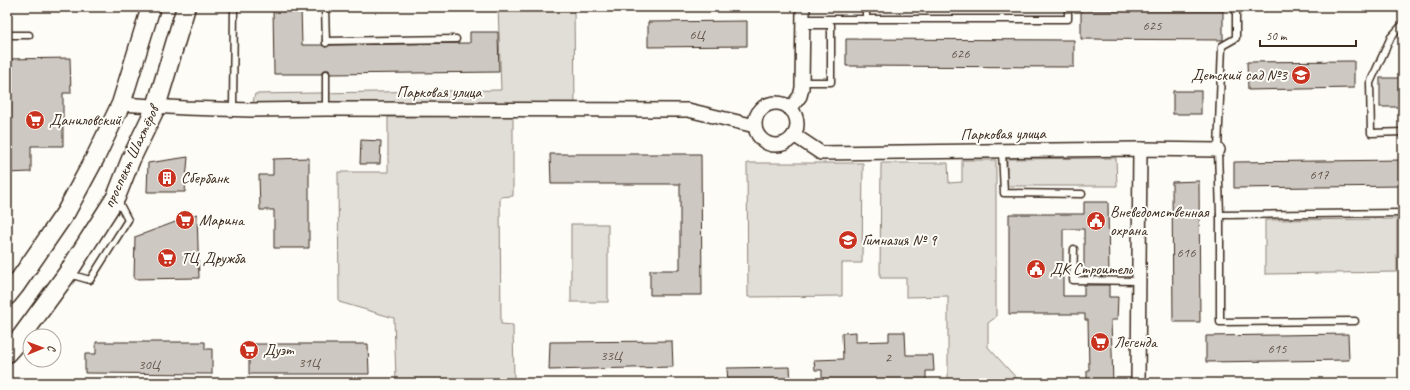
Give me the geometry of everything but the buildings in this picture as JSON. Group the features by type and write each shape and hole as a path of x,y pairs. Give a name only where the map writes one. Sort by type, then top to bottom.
{"main road":[{"name":"проспект Шахтёров","path":"7,296 66,212 95,158 120,104 152,7"},
{"name":"проспект Шахтёров","path":"7,352 21,337 68,274 116,197 131,159 156,107 186,7"}],"street":[{"path":"790,108 800,96 803,82 803,17"},
{"name":"Парковая улица","path":"120,104 156,107 251,110 688,110 755,126"},
{"path":"779,104 790,108 797,121 794,135 789,141 782,144 774,145 766,143 756,132 755,126 758,112 767,105 779,104"},
{"name":"Парковая улица","path":"794,135 821,154 1140,149 1218,150"},
{"path":"1138,383 1140,149"}],"lane":[{"path":"234,7 234,109"},
{"path":"325,7 326,43 456,39"},
{"path":"866,7 866,19"},
{"path":"803,17 866,19 1068,19 1068,7"},
{"path":"1236,7 1236,38 1222,46 1218,150 1220,215 1220,322 1355,321"},
{"path":"803,17 831,25 831,82 803,82"},
{"path":"1403,24 1391,37 1370,83 1371,133 1403,132"},
{"path":"7,35 29,35"},
{"path":"326,74 326,109"},
{"path":"1002,151 1004,193 1082,194"},
{"path":"1220,215 1403,213"},
{"path":"1074,249 1074,280 1140,281"}],"shaded area":[{"path":"381,7 427,7 427,9 381,9"},
{"path":"498,7 574,7 575,110 251,110 255,94 501,90"},
{"path":"513,116 513,196 500,197 501,324 513,325 514,379 507,383 401,383 396,380 394,318 339,302 338,172 388,172 388,117"},
{"path":"1116,158 1117,186 1007,186 1007,159"},
{"path":"962,160 996,160 996,317 988,323 988,347 1021,383 948,383 948,296 906,297 906,278 880,278 881,163 948,163 949,183 962,182"},
{"path":"747,163 863,163 862,263 842,263 842,296 748,297"},
{"path":"1397,219 1397,272 1265,274 1265,220"},
{"path":"571,224 608,224 608,302 571,302"}],"place":[{"name":"Детский сад №3","path":"1301,75"},
{"name":"Даниловский","path":"35,120"},
{"name":"Сбербанк","path":"167,178"},
{"name":"Марина","path":"185,220"},
{"name":"Вневедомственная охрана","path":"1096,221"},
{"name":"Гимназия № 9","path":"848,240"},
{"name":"ТЦ Дружба","path":"167,258"},
{"name":"ДК Строитель","path":"1036,269"},
{"name":"Легенда","path":"1100,342"},
{"name":"Дуэт","path":"249,350"}]}
